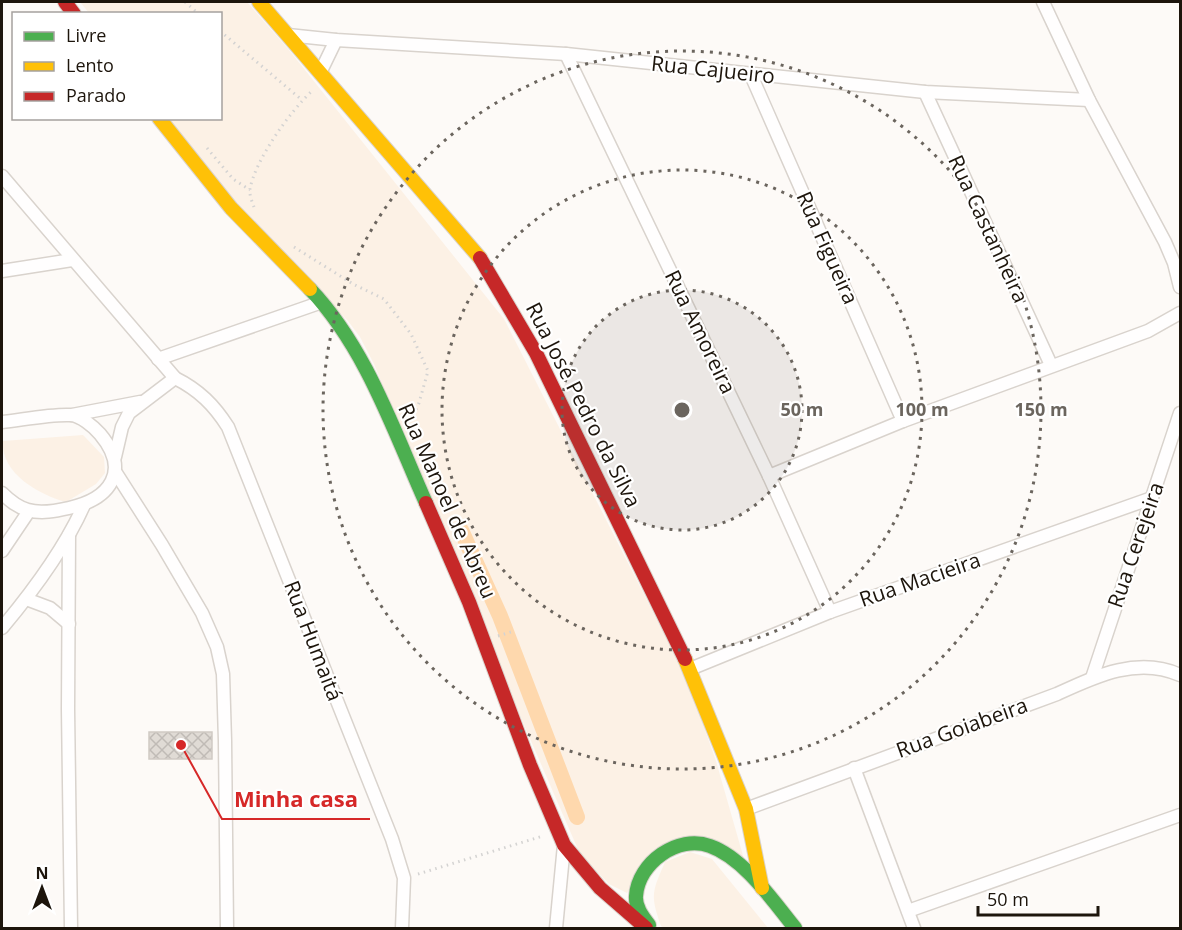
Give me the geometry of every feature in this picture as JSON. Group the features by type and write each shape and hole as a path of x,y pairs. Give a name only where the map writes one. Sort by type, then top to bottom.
{"main road":[{"name":"Rua José Pedro da Silva","path":"259,2 486,267 536,353 690,669 746,808 762,888"},
{"name":"Rua Manoel de Abreu","path":"161,120 231,208 322,302 343,328 363,364 400,445 481,631 530,765 564,845 600,888 646,928"},
{"path":"651,928 639,910 636,897 639,883 654,862 670,848 690,843 711,846 729,857 762,888 795,928"}],"street":[{"path":"1043,2 1089,100 1165,242 1174,262 1180,287"},
{"name":"Rua Cajueiro","path":"288,35 566,54 925,92 1089,100"},
{"path":"322,75 336,40"},
{"name":"Rua Amoreira","path":"566,54 769,476 830,612"},
{"name":"Rua Figueira","path":"750,75 903,421"},
{"name":"Rua Castanheira","path":"925,92 1052,365"},
{"name":"Rua Humaitá","path":"2,176 175,378 192,386 205,397 228,427 392,839 404,878 402,928"},
{"path":"2,271 72,260"},
{"path":"158,359 322,302"},
{"path":"769,476 903,421 1148,331 1180,314"},
{"path":"175,378 134,407 124,419 115,457 116,473 202,613 217,647 222,674 225,741 226,928"},
{"path":"2,422 72,415 144,402"},
{"name":"Rua Cerejeira","path":"1092,678 1180,413"},
{"path":"72,415 97,430 115,457"},
{"path":"2,493 13,505 29,511 54,512 84,505 108,490 116,473"},
{"name":"Rua Macieira","path":"690,669 830,612 1152,498"},
{"path":"2,628 26,599 69,535 84,505"},
{"path":"2,551 29,511"},
{"path":"69,535 68,709 71,928"},
{"path":"26,599 50,608 69,624"},
{"name":"Rua Goiabeira","path":"746,808 1057,694 1092,678 1128,667 1155,668 1180,675"},
{"path":"854,768 914,928"},
{"path":"908,911 1180,815"},
{"path":"556,928 564,845"}],"path":[{"path":"185,2 198,12"},
{"path":"222,33 302,100"},
{"path":"260,214 253,206 250,190 263,155 322,75"},
{"path":"204,144 232,179 250,190"},
{"path":"289,244 353,284 384,299 411,334 428,371 419,403 400,445"},
{"path":"495,637 514,631"},
{"path":"404,878 558,832"}],"shaded area":[{"path":"80,2 247,2 289,50 504,319 687,679 716,761 744,859 712,842 649,859 627,893 609,884 580,854 489,644 374,364 360,337 348,321 250,222 170,120 222,120 222,12 88,12"},
{"path":"83,435 104,457 105,473 96,484 66,502 46,495 24,482 8,464 4,453 3,441"},
{"path":"690,852 712,859 768,928 664,928 661,926 654,900 657,880 665,862"}],"building":[{"path":"149,732 212,732 212,759 149,759"}],"waterway":[{"path":"461,530 500,616 577,817"}],"traffic: fast":[{"path":"310,289 330,312 363,363 390,418 426,503"},
{"path":"649,925 640,912 636,900 638,884 644,873 662,854 685,844 698,843 710,846 735,860 757,881 795,928"}],"traffic: slow":[{"path":"259,2 480,258"},
{"path":"161,120 231,208 310,289"},
{"path":"685,659 746,809 762,888"}],"traffic: jam":[{"path":"65,2 72,12"},
{"path":"480,258 536,353 685,659"},
{"path":"426,503 469,602 530,765 564,845 600,888 646,928"}],"place":[{"name":"Minha casa","path":"181,745"}]}
